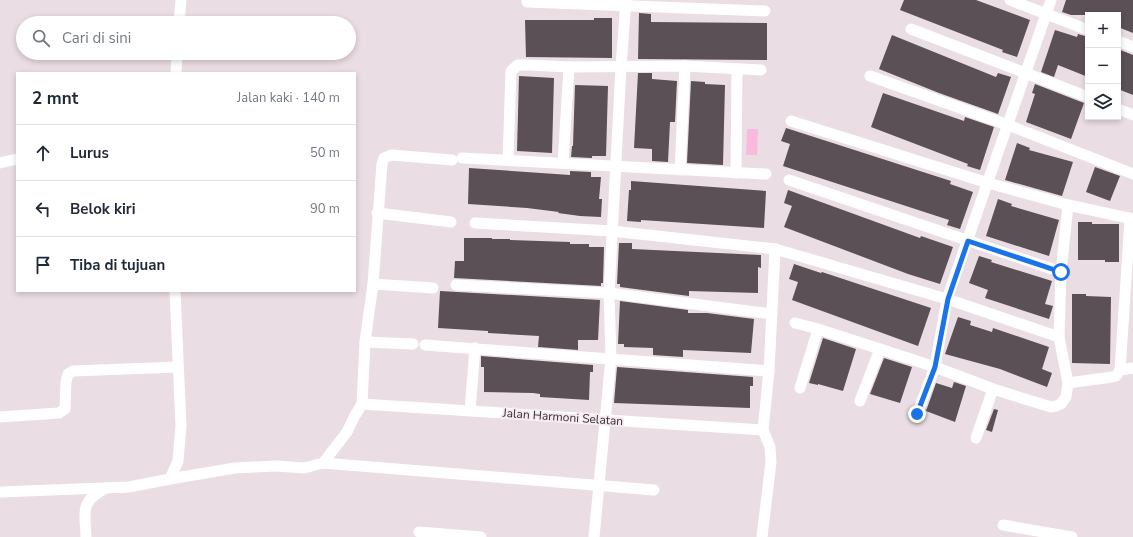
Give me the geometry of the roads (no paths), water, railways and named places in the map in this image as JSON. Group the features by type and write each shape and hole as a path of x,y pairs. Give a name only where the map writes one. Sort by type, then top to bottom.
{"street":[{"path":"180,16 181,0"},
{"path":"1010,0 1085,29"},
{"path":"917,414 935,367 948,299 1051,0"},
{"path":"527,2 626,3 765,11"},
{"path":"594,537 611,358 609,293 621,67 626,3"},
{"path":"911,29 1085,96"},
{"path":"1121,42 1133,47"},
{"path":"176,72 177,60"},
{"path":"508,160 511,71 518,65 569,67 685,66 761,70"},
{"path":"680,170 685,66"},
{"path":"563,163 569,67"},
{"path":"736,172 738,69"},
{"path":"870,76 1008,125 1133,174"},
{"path":"1121,110 1133,115"},
{"path":"791,121 988,183 1068,205 1132,220 1120,370 1116,376 1112,378 1068,384"},
{"path":"323,463 347,432 362,404 365,342 373,284 377,213 382,164 384,158 391,155 766,174"},
{"path":"0,163 16,159"},
{"path":"790,180 1061,272"},
{"path":"796,323 935,367 993,389 1051,407 1061,404 1066,397 1068,384 1059,337 1061,272 1068,205"},
{"path":"377,213 451,222"},
{"path":"475,223 612,231 775,249 948,299 1059,337"},
{"path":"762,537 771,462 770,447 763,430 769,371 775,249"},
{"path":"373,284 433,288"},
{"path":"456,285 609,293 772,314"},
{"path":"170,479 178,461 181,426 175,292"},
{"path":"800,388 818,329"},
{"path":"365,342 413,344"},
{"path":"425,345 769,371"},
{"path":"470,410 475,348"},
{"path":"860,401 880,349"},
{"path":"0,417 59,413 65,409 66,382 68,374 73,371 178,367"},
{"path":"1120,370 1133,368"},
{"path":"976,438 993,389"},
{"name":"Jalan Harmoni Selatan","path":"362,404 470,410 604,421 763,430"},
{"path":"0,492 129,487 235,468 277,466 304,468 323,463 598,484 654,490"},
{"path":"86,537 85,510 87,502 95,494 109,487"},
{"path":"1003,525 1072,537"},
{"path":"419,532 481,537"}]}
